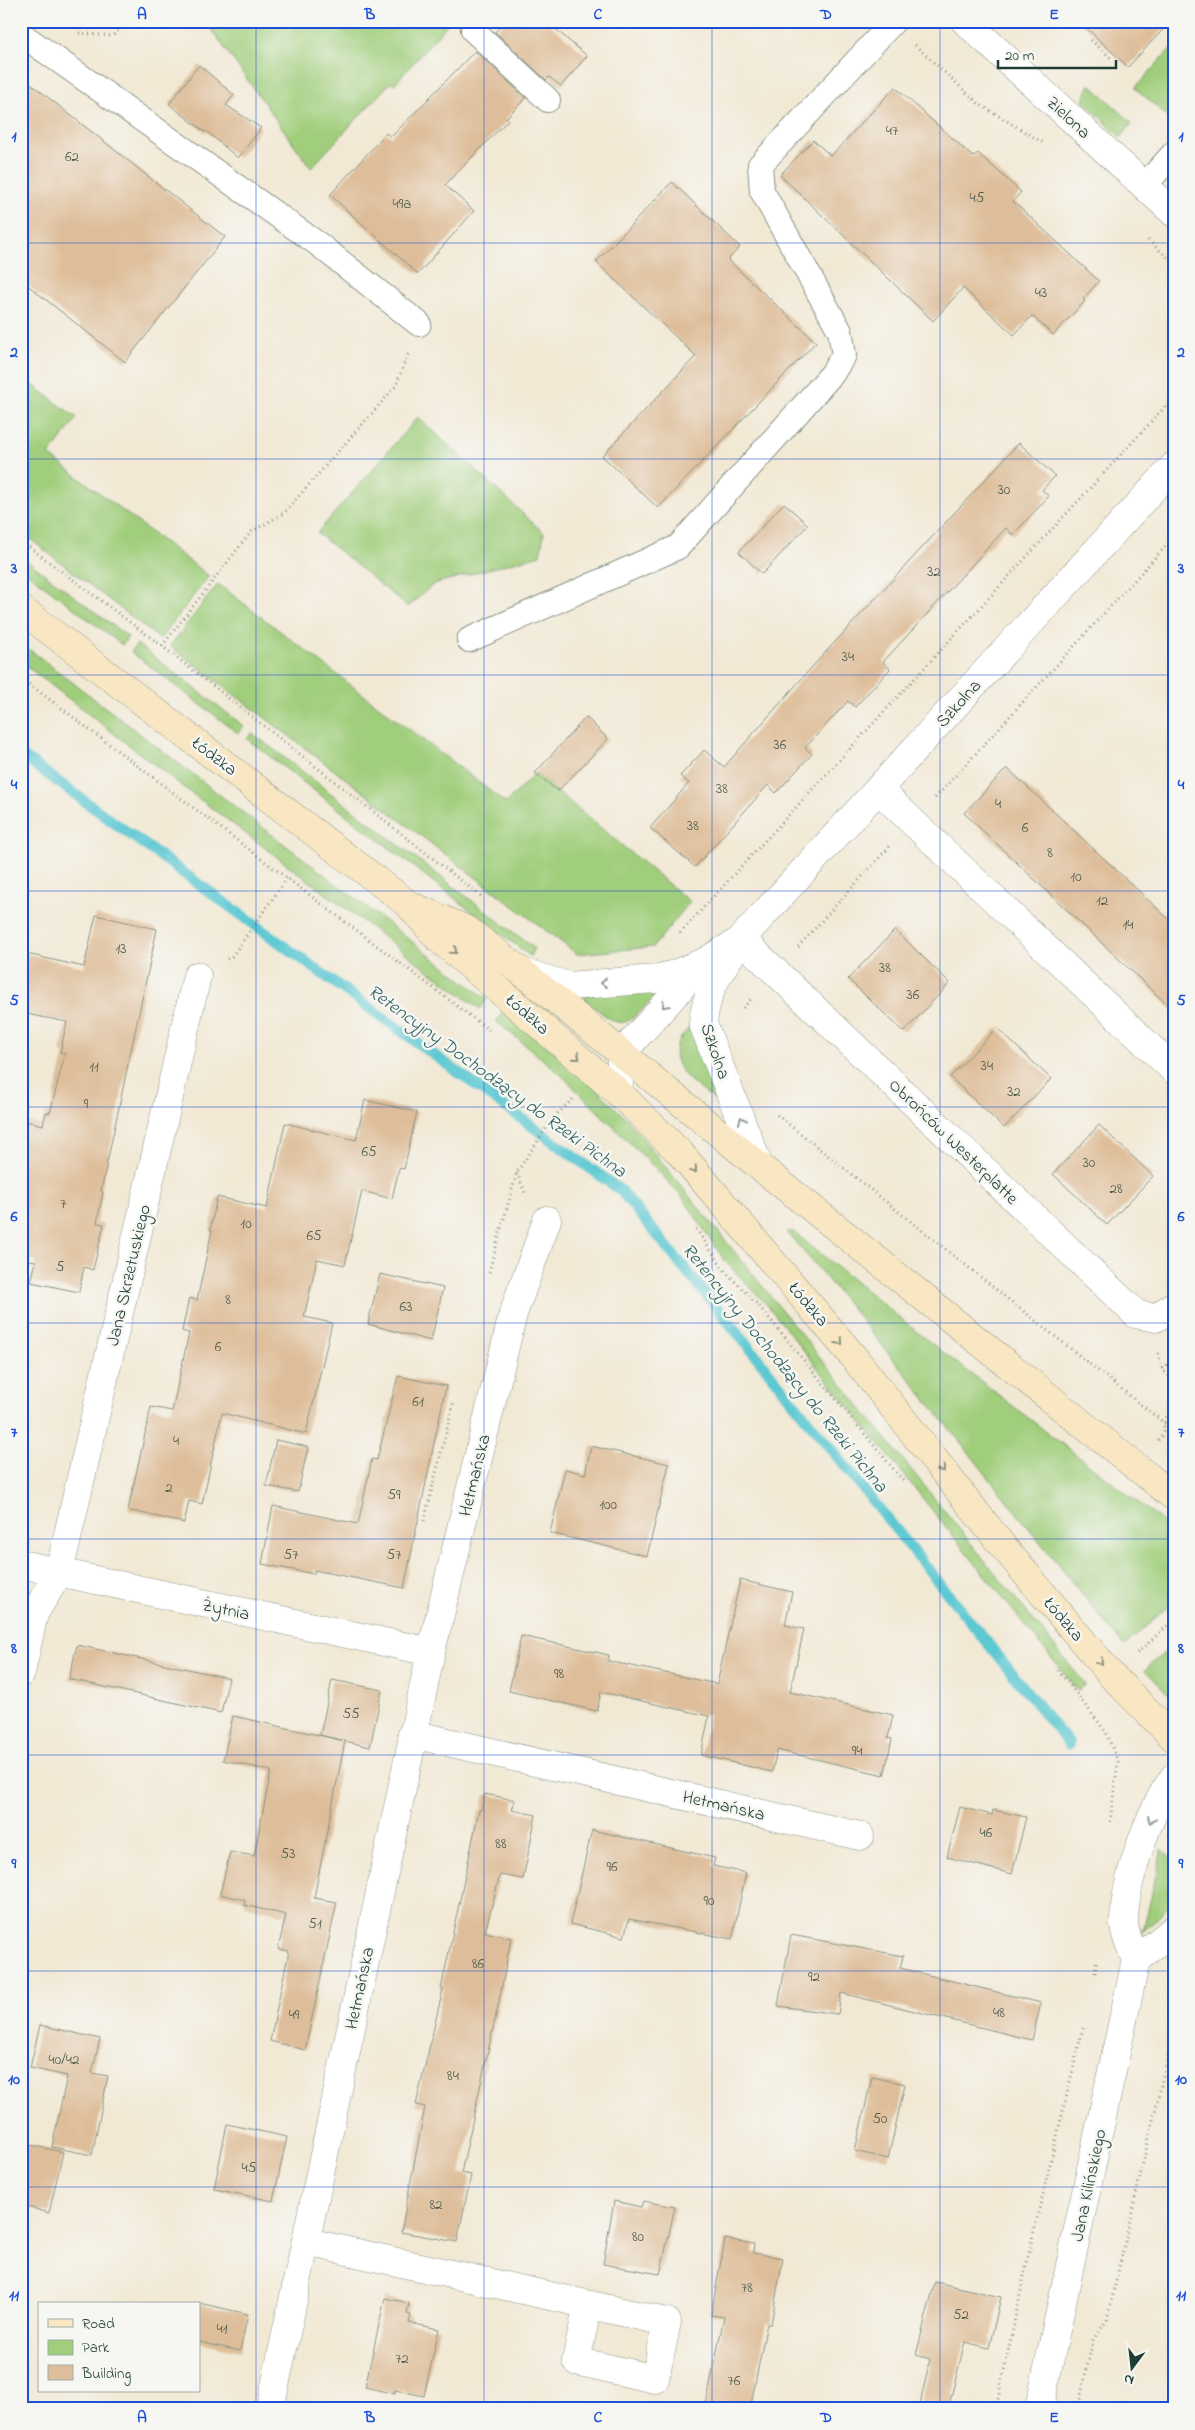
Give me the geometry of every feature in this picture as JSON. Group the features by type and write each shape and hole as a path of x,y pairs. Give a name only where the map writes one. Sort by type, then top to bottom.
{"main road":[{"name":"Łódzka","path":"21,609 408,904 438,938 618,1092 680,1153 758,1243 852,1355 1001,1544 1112,1676 1174,1738"},
{"name":"Łódzka","path":"408,904 467,930 522,972 759,1166 1174,1497"}],"street":[{"name":"Zielona","path":"965,21 1174,213"},
{"name":"Szkolna","path":"759,1166 703,1024 705,1004 710,988 741,940 1174,466"},
{"path":"879,790 1174,1070"},
{"name":"Szkolna","path":"522,972 568,986 656,979 703,963 741,940"},
{"name":"Obrońców Westerplatte","path":"741,940 1136,1314 1156,1318 1174,1304"},
{"name":"Szkolna","path":"622,1053 703,963"},
{"name":"Jana Skrzetuskiego","path":"21,1672 34,1614 60,1573 197,976"},
{"path":"618,1092 622,1053"},
{"name":"Hetmańska","path":"270,2409 307,2242 412,1734 431,1652 513,1314 547,1220"},
{"name":"Żytnia","path":"21,1564 431,1652"},
{"name":"Hetmańska","path":"412,1734 860,1836"},
{"path":"1174,1778 1166,1788 1150,1822 1128,1887 1124,1925 1136,1960 1174,1929"},
{"name":"Jana Kilińskiego","path":"1039,2409 1136,1960"},
{"path":"307,2242 588,2304"}],"lane":[{"path":"478,21 473,30 548,100"},
{"path":"469,640 678,547 832,374 844,355 840,331 762,191 760,165 893,22"},
{"path":"21,34 318,244 419,324"},
{"path":"1144,186 1174,153"}],"path":[{"path":"893,22 979,104 1044,143 1051,150"},
{"path":"1091,40 1111,58"},
{"path":"1145,236 1174,263"},
{"path":"162,646 251,532 284,513 396,386 419,324"},
{"path":"676,938 1174,397"},
{"path":"741,1012 912,822 1174,537"},
{"path":"21,541 162,646 490,903"},
{"path":"21,678 288,877 496,1036"},
{"path":"232,956 288,877"},
{"path":"566,1092 580,1106"},
{"path":"517,1172 553,1118 573,1099"},
{"path":"769,1109 1174,1431"},
{"path":"696,1228 726,1272 759,1306 908,1486"},
{"path":"1163,1370 1174,1358"},
{"path":"1137,1467 1164,1433 1164,1422 1174,1397"},
{"path":"1133,1657 1174,1620"},
{"path":"1055,1666 1106,1732 1118,1762 1109,1832"},
{"path":"1095,1976 1099,1937 1124,1925"},
{"path":"996,2409 1031,2242 1084,2027"},
{"path":"1078,2409 1093,2340 1107,2320 1174,2029"}],"green space":[{"path":"205,21 450,21 394,85 391,82 311,168"},
{"path":"1174,45 1174,122 1135,88"},
{"path":"1090,84 1132,123 1121,138 1083,100"},
{"path":"21,376 77,418 49,455 209,576 160,639 21,532"},
{"path":"418,417 544,533 540,555 434,584 408,607 317,533"},
{"path":"21,556 128,637 122,645 21,568"},
{"path":"218,584 506,803 535,773 690,902 653,947 577,954 170,646"},
{"path":"21,643 487,999 480,1009 186,789 21,662"},
{"path":"137,644 244,726 238,733 131,652"},
{"path":"252,733 534,948 530,956 247,739"},
{"path":"650,992 653,998 642,1010 626,1022 620,1023 605,1016 584,999 587,995"},
{"path":"503,1012 571,1064 626,1118 1085,1684 1078,1691 767,1305 725,1261 683,1198 557,1071 496,1021"},
{"path":"694,1022 720,1104 688,1079 677,1063 675,1054 677,1044"},
{"path":"787,1232 794,1232 922,1336 1174,1530 1174,1601 1124,1646 915,1385"},
{"path":"1174,1644 1174,1700 1145,1670"},
{"path":"1162,1849 1174,1860 1174,1900 1143,1932"}],"building":[{"path":"506,21 546,21 587,56 561,86 549,77 546,80 495,32"},
{"path":"1079,21 1171,21 1128,67"},
{"path":"475,51 526,98 506,118 508,120 445,185 474,211 418,274 330,195 386,133 391,137"},
{"path":"199,65 234,95 226,105 261,128 238,158 206,131 169,104"},
{"path":"21,76 225,237 125,362 21,280"},
{"path":"895,87 973,157 978,153 1021,192 1013,201 1099,281 1083,299 1085,301 1053,335 1032,316 1014,335 963,288 933,321 780,175 813,140 831,156"},
{"path":"672,182 740,247 728,260 816,342 658,508 602,456 696,356 596,262"},
{"path":"1019,443 1055,476 1042,490 1049,496 1013,535 1006,528 883,662 890,669 855,707 848,701 805,748 812,754 776,793 768,785 695,867 650,828 689,783 680,776 704,750 724,767 811,668"},
{"path":"784,503 808,525 762,574 739,552"},
{"path":"586,717 608,739 558,791 535,773"},
{"path":"1007,768 1174,924 1174,1011 964,813"},
{"path":"96,915 157,929 101,1191 103,1192 97,1223 104,1224 93,1270 84,1267 79,1292 31,1282 36,1261 21,1259 21,1120 43,1125 46,1112 50,1113 65,1053 60,1052 67,1022 21,1013 21,982 27,954 84,967"},
{"path":"895,930 950,983 904,1032 848,979"},
{"path":"997,1028 1051,1079 1004,1128 950,1077"},
{"path":"365,1100 417,1112 404,1169 399,1168 392,1199 362,1191 345,1265 317,1259 304,1317 332,1323 306,1434 222,1413 202,1504 189,1501 184,1523 128,1510 151,1407 172,1411 189,1333 182,1331 189,1298 197,1300 217,1197 267,1208 285,1123 356,1140"},
{"path":"1099,1125 1153,1176 1107,1225 1053,1174"},
{"path":"380,1274 443,1288 431,1341 368,1324"},
{"path":"398,1376 446,1386 404,1588 314,1570 314,1574 262,1564 273,1506 358,1524 372,1459 377,1460"},
{"path":"276,1440 308,1447 298,1492 266,1486"},
{"path":"591,1446 669,1464 647,1556 550,1533 565,1469 585,1474"},
{"path":"740,1580 792,1592 785,1625 804,1629 790,1692 893,1715 888,1738 892,1739 884,1775 777,1750 772,1772 701,1755 709,1716 601,1692 597,1711 509,1691 521,1636 609,1655 608,1661 717,1684"},
{"path":"77,1645 229,1678 221,1713 69,1679"},
{"path":"332,1680 382,1690 370,1747 320,1735"},
{"path":"233,1716 345,1741 314,1898 337,1902 305,2050 270,2041 289,1951 278,1949 286,1915 244,1905 245,1900 220,1894 230,1852 254,1856 271,1771 223,1760"},
{"path":"485,1794 515,1800 512,1810 536,1815 523,1879 500,1875 485,1932 511,1938 500,1997 461,2173 471,2175 457,2242 401,2232 425,2107 416,2105 443,1989 441,1989 479,1810 481,1810"},
{"path":"960,1807 992,1815 993,1810 1026,1817 1012,1874 947,1857"},
{"path":"592,1830 715,1858 713,1866 746,1873 732,1939 629,1919 624,1937 570,1924"},
{"path":"791,1935 903,1956 900,1968 1041,2003 1032,2040 841,1993 838,2014 778,2006"},
{"path":"40,2025 100,2039 92,2073 108,2076 92,2155 52,2147 67,2076 30,2068"},
{"path":"872,2077 905,2084 888,2159 855,2151"},
{"path":"227,2124 287,2137 273,2201 214,2189"},
{"path":"21,2143 63,2152 49,2213 21,2205"},
{"path":"614,2201 641,2207 643,2201 675,2207 660,2274 603,2264"},
{"path":"725,2239 754,2244 753,2253 783,2258 771,2324 767,2323 750,2409 705,2409 724,2317 711,2315"},
{"path":"935,2282 1001,2297 989,2348 965,2342 948,2409 919,2409 930,2359 916,2355"},
{"path":"385,2298 409,2303 407,2314 411,2315 409,2323 439,2329 424,2396 395,2390 395,2394 365,2387"},
{"path":"200,2303 248,2314 240,2351 200,2342"}],"waterway":[{"name":"Retencyjny Dochodzący do Rzeki Pichna","path":"21,755 620,1190 1069,1744"}]}
